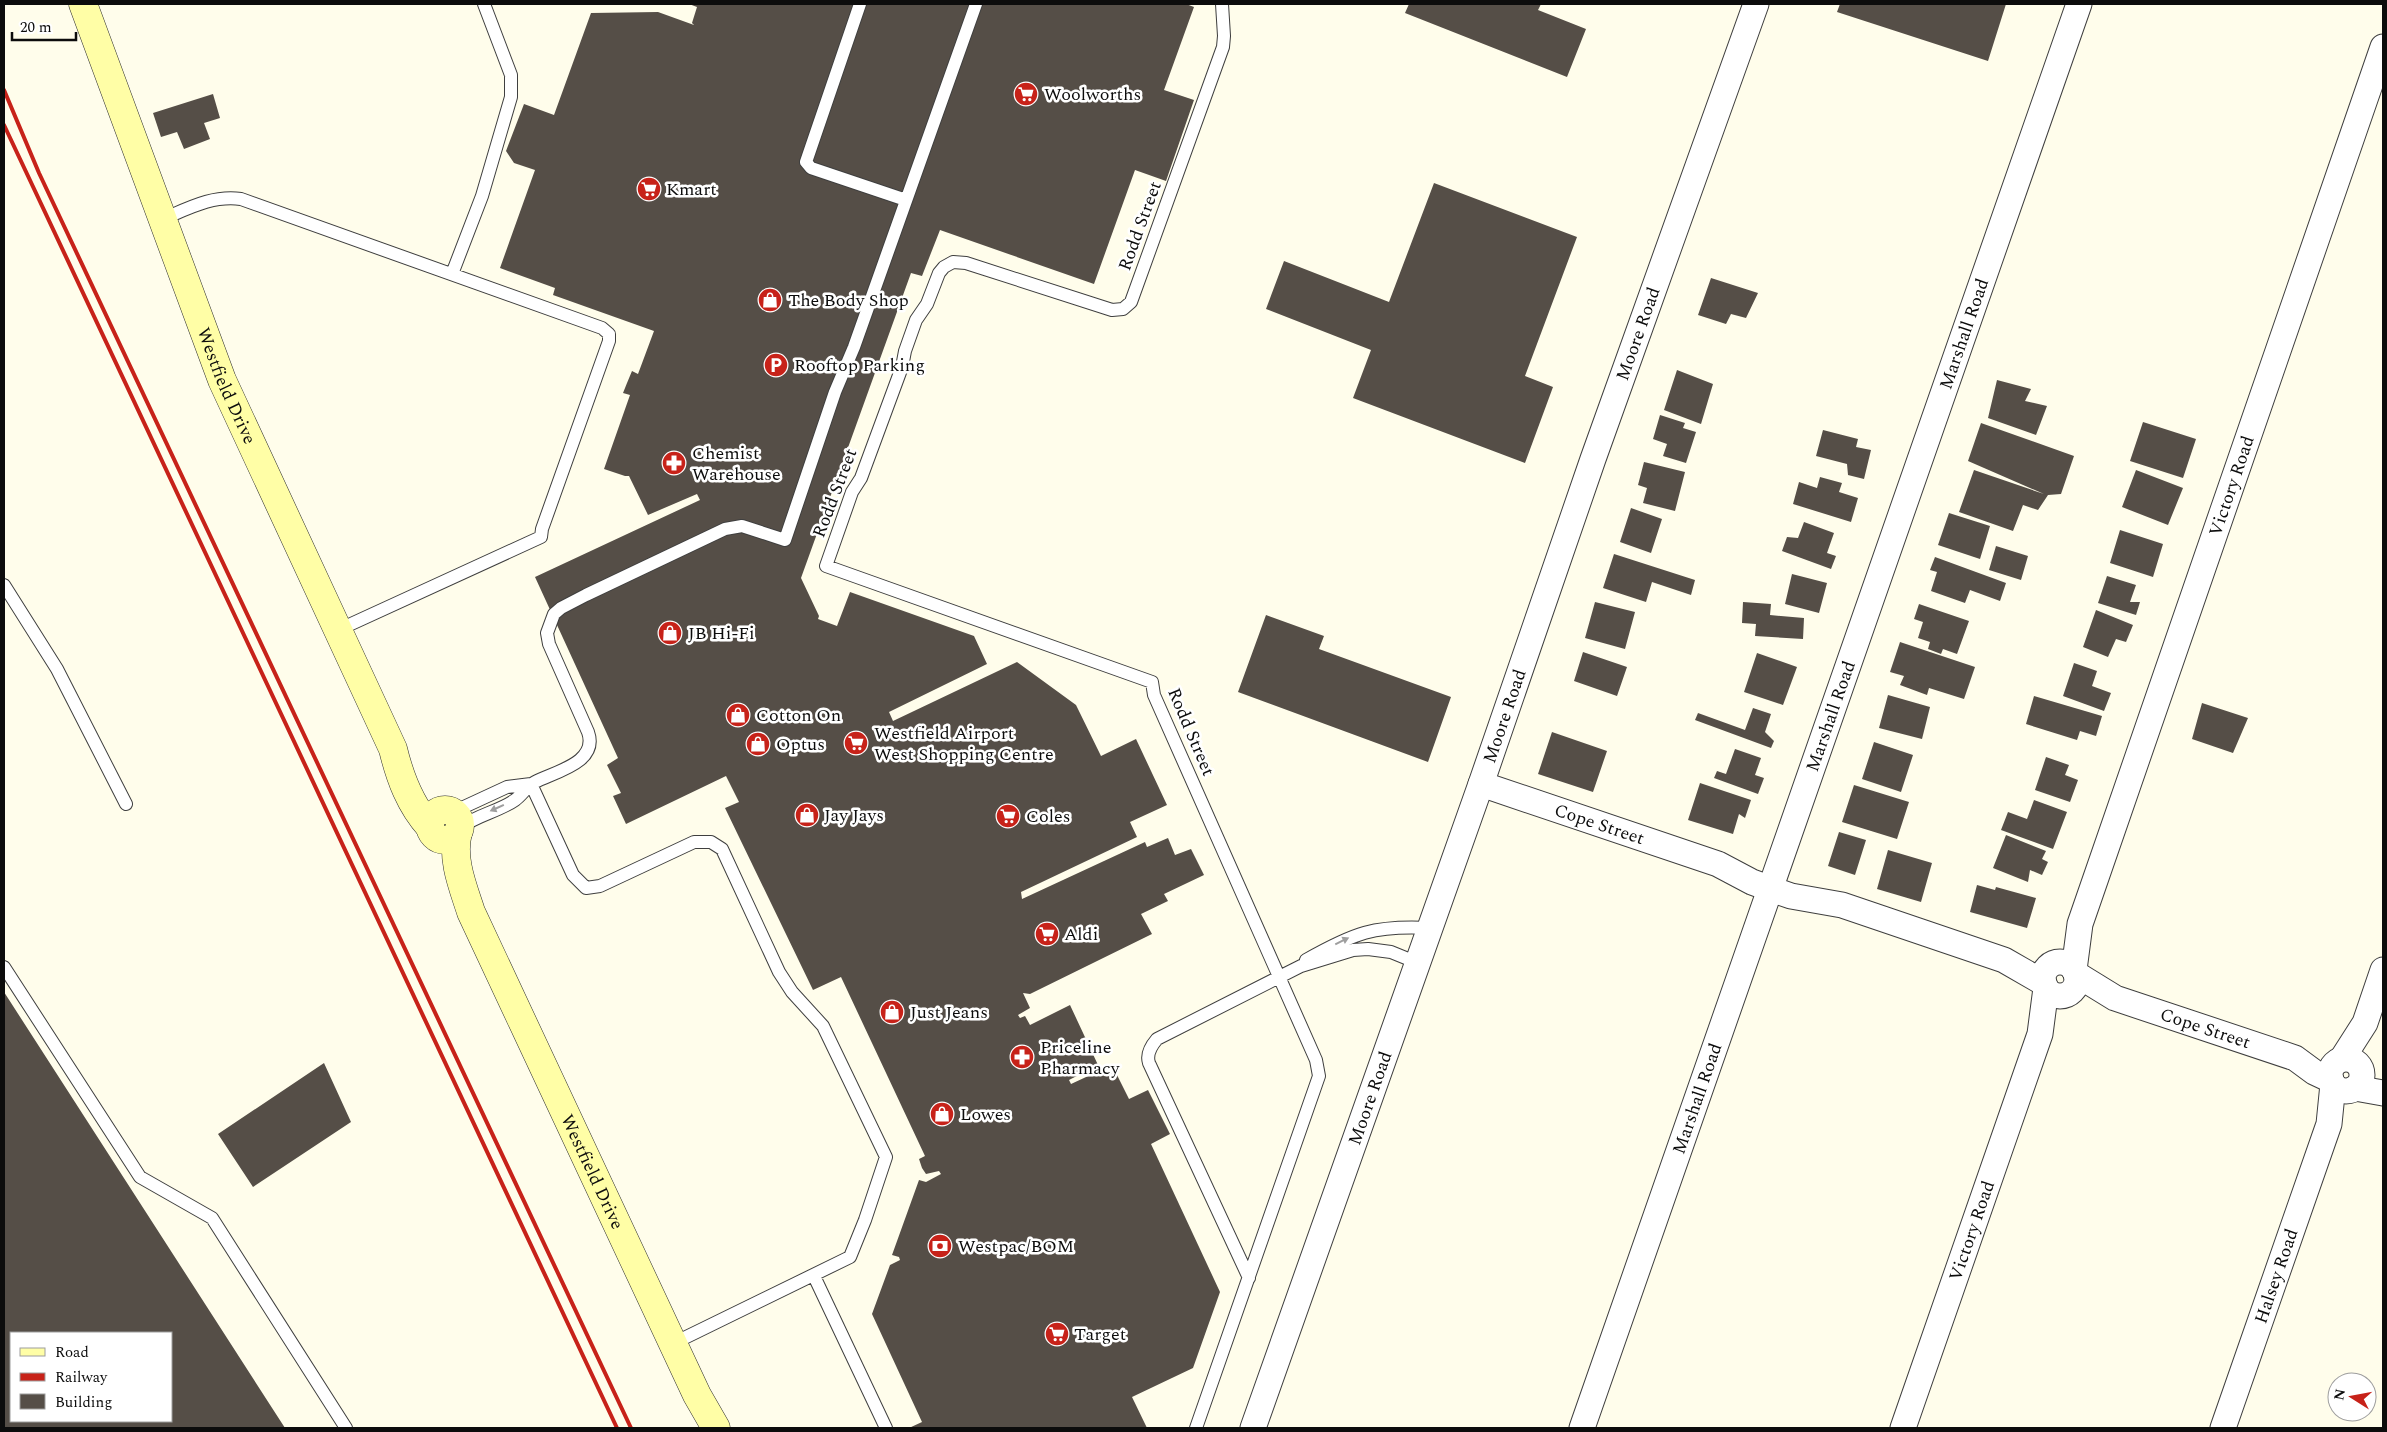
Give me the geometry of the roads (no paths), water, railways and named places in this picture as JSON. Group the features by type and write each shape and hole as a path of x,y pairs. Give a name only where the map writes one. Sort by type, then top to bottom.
{"main road":[{"name":"Westfield Drive","path":"82,6 238,418 393,749 400,777 414,807 448,824 448,878 458,896 471,912 707,1414 716,1428"}],"street":[{"name":"Moore Road","path":"1253,1428 1481,784 1593,459 1756,4"},
{"name":"Marshall Road","path":"1582,1428 2079,4"},
{"name":"Victory Road","path":"1903,1428 2080,924 2383,47"},
{"name":"Cope Street","path":"1481,784 1718,864 1752,882 1773,882 1791,896 1842,905 2346,1075 2383,1083"},
{"name":"Halsey Road","path":"2223,1428 2383,970"},
{"name":"Cope Street","path":"2346,1075 2383,1093"}],"lane":[{"path":"452,274 482,196 511,97 510,75 484,4"},
{"path":"860,4 806,162 811,168 906,200"},
{"path":"448,824 469,821 515,801 532,784 580,760 590,743 590,736 586,726 549,644 547,633 551,619 557,611 725,528 742,526 785,540 835,392 854,347 976,4"},
{"name":"Rodd Street","path":"1222,4 1224,36 1220,57 1131,302 1124,309 1112,310 966,262 953,262 944,267 916,320 905,350 902,367 861,478 852,492 826,566 1152,682 1154,696 1280,977"},
{"path":"162,219 211,200 221,198 241,200 602,328 609,334 609,341 542,529 541,538 338,630"},
{"path":"4,585 57,669 126,804"},
{"path":"448,824 507,787 532,784"},
{"path":"532,784 573,875 586,888 600,886 694,842 717,844 724,854 779,972 792,992 823,1026 886,1157 850,1257 674,1343"},
{"path":"1302,966 1304,961 1320,952 1366,931 1393,926 1430,928"},
{"path":"1249,1278 1148,1058 1151,1046 1157,1039 1302,966 1353,950 1368,949 1391,952 1418,963"},
{"path":"4,967 140,1177 212,1218 346,1428"},
{"path":"1196,1428 1319,1076 1316,1060 1280,977"},
{"path":"814,1276 886,1428"}],"railway":[{"path":"4,90 39,173 631,1428"},
{"path":"4,125 617,1428"}],"place":[{"name":"Woolworths","path":"1026,94"},
{"name":"Kmart","path":"649,189"},
{"name":"The Body Shop","path":"770,300"},
{"name":"Rooftop Parking","path":"776,365"},
{"name":"Chemist Warehouse","path":"674,463"},
{"name":"JB Hi-Fi","path":"670,633"},
{"name":"Cotton On","path":"738,715"},
{"name":"Westfield Airport West Shopping Centre","path":"856,743"},
{"name":"Optus","path":"758,744"},
{"name":"Jay Jays","path":"807,815"},
{"name":"Coles","path":"1008,816"},
{"name":"Aldi","path":"1047,934"},
{"name":"Just Jeans","path":"892,1012"},
{"name":"Priceline Pharmacy","path":"1022,1057"},
{"name":"Lowes","path":"942,1114"},
{"name":"Westpac/BOM","path":"940,1246"},
{"name":"Target","path":"1057,1334"}]}
